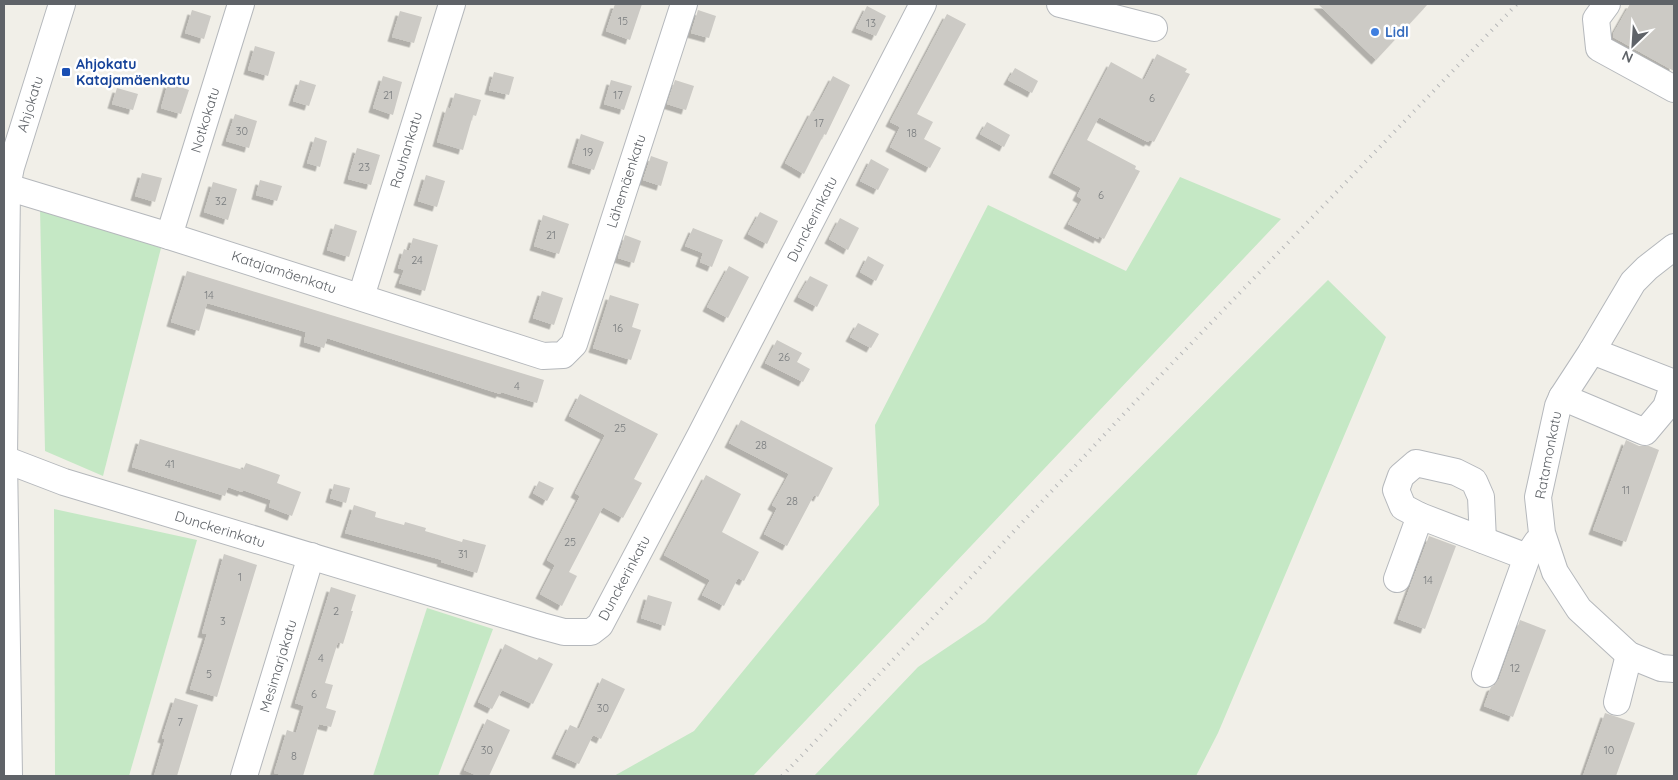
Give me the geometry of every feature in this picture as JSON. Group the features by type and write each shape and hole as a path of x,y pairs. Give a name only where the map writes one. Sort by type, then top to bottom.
{"street":[{"name":"Ahjokatu","path":"8,776 4,458 5,187 62,4"},
{"name":"Notkokatu","path":"169,236 241,4"},
{"name":"Rauhankatu","path":"361,297 452,4"},
{"name":"Lähemäenkatu","path":"563,355 574,344 684,4"},
{"name":"Dunckerinkatu","path":"4,458 64,482 564,632 591,632 600,625 923,4"},
{"path":"1060,4 1154,28"},
{"path":"1607,4 1596,19 1599,48 1674,89"},
{"name":"Katajamäenkatu","path":"5,187 169,236 543,356 563,355"},
{"name":"Ratamonkatu","path":"1674,247 1647,268 1633,282 1592,352 1562,397 1558,406 1538,497 1542,533 1555,572 1579,609 1629,655 1661,668 1674,669"},
{"path":"1562,397 1645,432 1666,407 1674,383 1592,352"},
{"path":"1483,540 1481,497 1474,480 1456,472 1416,463 1401,476 1396,490 1403,507 1420,516 1483,540 1528,557"},
{"path":"1397,579 1420,516"},
{"path":"1485,674 1528,557 1542,533"},
{"name":"Mesimarjakatu","path":"244,776 311,556"},
{"path":"1617,702 1629,655"}],"green space":[{"path":"1180,177 1281,219 753,776 614,776 694,731 879,505 875,425 988,205 1126,271"},
{"path":"40,207 161,248 103,476 45,451"},
{"path":"1328,280 1386,337 1218,733 1196,776 814,776 918,667 985,622"},
{"path":"54,509 197,540 129,776 55,776"},
{"path":"427,608 493,629 438,776 373,776"}],"building":[{"path":"615,4 642,4 630,40 606,31"},
{"name":"Lidl","path":"1318,4 1428,4 1376,60"},
{"path":"1630,4 1674,4 1674,71 1613,37"},
{"path":"867,6 886,16 876,36 856,28"},
{"path":"192,10 211,16 204,39 185,33"},
{"path":"698,10 716,16 709,38 691,33"},
{"path":"400,11 422,17 414,43 392,37"},
{"path":"947,14 966,24 917,114 933,122 924,139 941,148 930,168 890,147 900,127 890,122"},
{"path":"255,46 275,52 268,76 248,70"},
{"path":"1157,54 1187,69 1185,72 1190,74 1154,142 1150,140 1148,142 1099,117 1087,140 1136,166 1135,169 1140,171 1104,239 1099,236 1098,239 1068,224 1082,199 1077,196 1081,188 1053,173 1111,62 1144,80"},
{"path":"1015,68 1038,81 1032,93 1008,80"},
{"path":"494,72 514,77 509,95 489,90"},
{"path":"383,76 402,82 393,115 373,108"},
{"path":"833,76 850,85 826,135 824,134 804,174 785,163"},
{"path":"300,80 316,85 309,106 293,101"},
{"path":"611,80 632,86 624,110 604,104"},
{"path":"675,80 694,86 686,110 667,104"},
{"path":"168,83 189,90 181,114 161,108"},
{"path":"117,88 138,94 133,110 112,104"},
{"path":"455,93 481,100 476,116 473,115 463,150 437,142 447,107 450,109"},
{"path":"235,114 257,121 249,148 226,141"},
{"path":"987,122 1010,135 1004,147 980,134"},
{"path":"581,134 604,142 594,170 572,163"},
{"path":"315,137 327,141 320,167 307,163"},
{"path":"357,148 380,155 371,185 348,179"},
{"path":"651,156 668,162 661,186 643,180"},
{"path":"871,159 889,169 878,190 860,181"},
{"path":"142,173 162,178 155,202 135,196"},
{"path":"426,175 445,181 437,207 418,201"},
{"path":"260,180 282,186 277,201 256,195"},
{"path":"213,182 237,189 228,220 204,212"},
{"path":"760,212 778,221 767,244 748,234"},
{"path":"543,215 569,224 559,254 534,246"},
{"path":"840,218 859,228 848,250 829,239"},
{"path":"335,224 357,231 349,257 327,250"},
{"path":"693,228 723,240 712,267 700,262 703,253 685,246"},
{"path":"625,235 641,241 634,263 618,258"},
{"path":"413,238 438,245 425,291 399,283 404,270 398,268 404,249 409,251"},
{"path":"868,256 884,265 876,281 860,272"},
{"path":"729,266 749,277 728,318 707,307"},
{"path":"187,271 544,380 537,403 501,392 500,394 327,338 324,348 304,342 306,332 207,303 199,331 171,322"},
{"path":"810,276 828,285 817,307 798,297"},
{"path":"542,291 563,298 554,325 533,318"},
{"path":"610,295 639,304 632,327 641,330 631,360 593,348"},
{"path":"858,323 879,334 871,348 850,337"},
{"path":"777,340 802,353 797,362 810,369 803,382 765,363"},
{"path":"580,394 658,434 634,479 642,483 623,518 603,507 569,572 577,576 562,606 540,594 555,565 547,560 580,496 575,493 605,435 569,416"},
{"path":"741,420 833,468 818,497 814,495 787,546 764,534 777,508 772,505 789,474 729,443"},
{"path":"140,439 243,470 246,463 280,475 277,483 301,492 292,516 269,507 271,500 243,490 242,492 228,487 225,496 132,467"},
{"path":"1626,440 1639,446 1649,446 1659,450 1626,542 1593,530"},
{"path":"706,475 741,494 722,532 759,552 744,581 738,578 724,606 702,595 710,580 664,555"},
{"path":"539,481 554,488 547,501 533,493"},
{"path":"334,484 350,488 346,503 330,498"},
{"path":"354,505 376,512 375,517 404,525 405,522 426,528 425,531 462,542 463,539 486,545 477,573 441,562 442,560 345,533"},
{"path":"1429,536 1456,546 1425,629 1398,619"},
{"path":"224,554 257,565 217,697 190,689 207,634 202,633"},
{"path":"331,587 356,595 343,644 338,642 325,683 333,685 326,708 336,711 331,727 319,724 303,776 286,776 274,773 287,730 296,733 304,706 295,703"},
{"path":"648,595 672,602 665,626 641,618"},
{"path":"1520,620 1546,630 1513,717 1484,706 1491,687 1499,679"},
{"path":"505,644 537,660 539,657 553,664 533,704 502,690 492,709 478,702"},
{"path":"602,678 625,689 601,739 593,735 579,764 556,754 570,725 579,729"},
{"path":"175,698 198,705 177,776 154,776 165,739 162,738"},
{"path":"1605,713 1635,723 1616,776 1583,776"},
{"path":"487,719 510,730 489,776 478,776 464,770"}],"railway":[{"path":"782,776 1136,401 1517,4"}],"place":[{"name":"Lidl","path":"1375,32"},
{"name":"Ahjokatu Katajamäenkatu","path":"66,72"}]}
